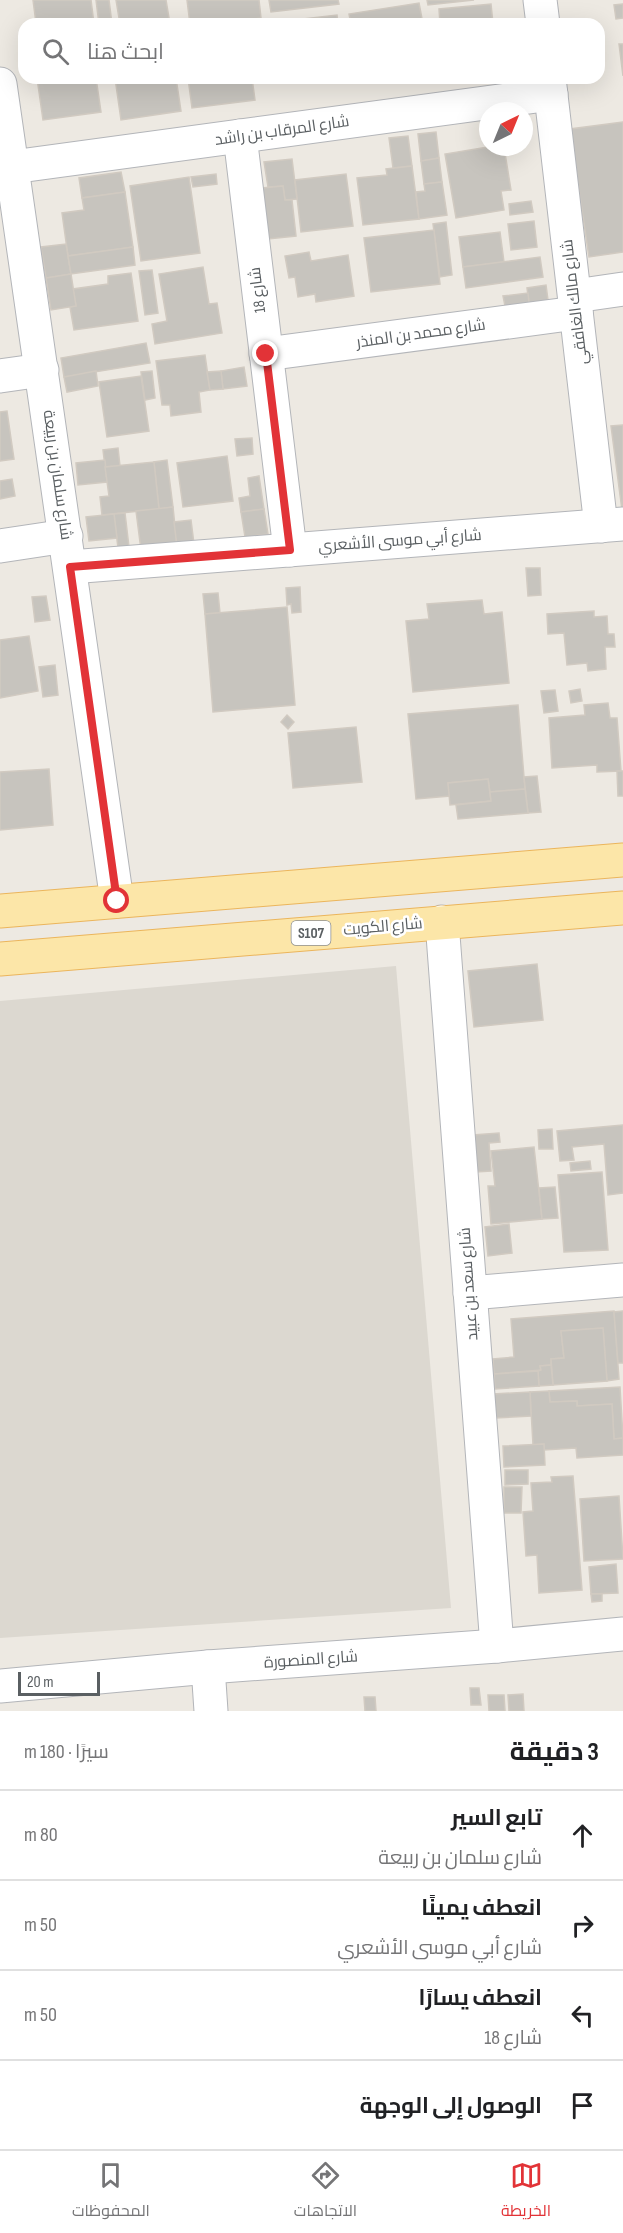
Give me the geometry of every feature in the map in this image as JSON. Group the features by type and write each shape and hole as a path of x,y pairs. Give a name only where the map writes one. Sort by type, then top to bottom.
{"main road":[{"path":"0,911 623,860"},
{"name":"شارع الكويت","path":"0,959 623,908"}],"street":[{"path":"540,0 542,18"},
{"name":"شارع سلمان بن ربيعة","path":"0,84 12,167 9,209 42,370 117,901"},
{"name":"شارع المرقاب بن راشد","path":"12,167 240,136 550,86"},
{"name":"شارع مالك الغافقي","path":"550,86 575,305 612,525"},
{"name":"شارع 18","path":"240,136 290,550"},
{"name":"شارع محمد بن المنذر","path":"266,354 575,305 623,289"},
{"path":"0,376 42,370"},
{"name":"شارع أبي موسى الأشعري","path":"0,546 68,551 290,550 612,525"},
{"name":"شارع سعد بن عبيد","path":"442,922 497,1646"},
{"path":"470,1293 623,1280"},
{"name":"شارع المنصورة","path":"0,1686 623,1634"},
{"path":"208,1667 211,1711"}],"shaded area":[{"path":"396,966 451,1608 0,1638 0,1001"}],"building":[{"path":"33,0 91,0 93,18 35,18"},
{"path":"96,0 109,0 111,18 98,18"},
{"path":"116,0 166,0 169,18 119,18"},
{"path":"187,0 259,0 261,18 189,18"},
{"path":"269,0 338,0 339,4 271,12"},
{"path":"427,0 474,0 428,5"},
{"path":"419,3 422,18 350,18 349,14"},
{"path":"491,4 492,18 440,18 439,9"},
{"path":"623,4 623,18 616,19 614,5"},
{"path":"337,15 337,18 311,18"},
{"path":"619,44 623,44 623,76"},
{"path":"38,84 97,84 101,112 43,120"},
{"path":"116,84 177,84 181,111 121,120"},
{"path":"189,84 253,84 255,100 192,108"},
{"path":"623,122 623,252 589,257 570,129"},
{"path":"436,132 439,158 421,161 418,134"},
{"path":"408,136 412,166 393,168 389,138"},
{"path":"479,148 479,156 505,156 511,190 501,191 504,210 456,218 445,154"},
{"path":"439,158 442,182 424,184 421,161"},
{"path":"292,159 297,199 285,200 283,186 268,187 264,162"},
{"path":"412,166 419,219 363,225 357,178 387,175 386,169"},
{"path":"121,172 125,192 82,198 79,178"},
{"path":"216,174 217,184 193,187 191,177"},
{"path":"346,174 353,226 301,232 295,180"},
{"path":"189,177 200,253 141,261 130,186"},
{"path":"442,182 447,215 419,219 416,192 425,191 424,184"},
{"path":"283,186 285,200 292,200 296,236 268,239 262,188"},
{"path":"125,192 133,247 68,256 62,213 84,210 82,198"},
{"path":"531,201 533,212 510,215 509,204"},
{"path":"534,221 537,247 511,250 508,224"},
{"path":"446,222 452,275 440,277 433,224"},
{"path":"434,230 440,284 371,292 364,238"},
{"path":"500,232 504,262 463,267 459,237"},
{"path":"66,244 71,274 46,278 41,247"},
{"path":"133,247 135,265 71,274 68,256"},
{"path":"309,252 311,261 348,255 354,296 316,302 315,294 298,297 295,277 289,278 285,256"},
{"path":"540,257 543,277 466,288 463,267"},
{"path":"203,267 209,304 217,303 222,333 155,344 152,324 167,321 159,274"},
{"path":"152,270 158,313 145,315 139,271"},
{"path":"131,273 138,321 74,330 70,307 76,306 73,289 108,284 108,276"},
{"path":"71,274 76,306 51,310 46,278"},
{"path":"546,285 548,300 529,303 527,288"},
{"path":"528,293 529,303 505,306 503,296"},
{"path":"146,343 150,363 64,377 61,358"},
{"path":"205,355 210,390 199,392 201,412 171,416 170,405 162,405 156,361"},
{"path":"244,367 247,386 223,389 221,371"},
{"path":"96,371 98,386 67,392 64,377"},
{"path":"152,371 155,398 145,400 141,372"},
{"path":"221,371 223,389 210,390 207,372"},
{"path":"141,376 149,431 107,437 99,382"},
{"path":"7,411 14,459 0,461 0,412"},
{"path":"623,425 623,510 622,510 611,426"},
{"path":"252,438 253,454 237,456 235,439"},
{"path":"118,448 120,466 105,467 103,450"},
{"path":"227,456 233,501 183,507 177,463"},
{"path":"105,460 107,482 78,485 76,463"},
{"path":"167,460 173,507 159,509 154,462"},
{"path":"154,462 159,509 102,515 100,497 109,496 105,467"},
{"path":"259,476 264,509 241,512 239,498 250,496 248,478"},
{"path":"12,479 15,496 0,499 0,481"},
{"path":"173,507 177,546 141,550 136,511"},
{"path":"264,509 268,534 245,537 241,512"},
{"path":"125,513 129,547 118,548 114,514"},
{"path":"114,514 117,538 89,541 86,517"},
{"path":"191,520 194,544 177,546 174,522"},
{"path":"526,568 540,568 541,595 528,596"},
{"path":"300,587 301,612 292,613 291,604 287,605 286,588"},
{"path":"218,593 220,613 205,614 203,594"},
{"path":"46,596 50,620 35,622 32,597"},
{"path":"482,600 484,614 502,612 509,683 413,692 406,621 429,619 427,604"},
{"path":"287,607 295,705 213,712 205,614"},
{"path":"594,611 594,617 607,616 608,634 614,634 615,647 605,647 606,669 588,671 587,663 567,665 564,633 548,634 547,614"},
{"path":"29,636 38,691 0,698 0,640"},
{"path":"55,665 58,695 43,697 39,667"},
{"path":"580,689 582,701 571,703 569,691"},
{"path":"555,690 558,711 544,713 541,691"},
{"path":"608,703 610,718 617,718 621,771 597,772 597,765 552,768 549,718 585,715 584,705"},
{"path":"518,705 525,789 490,792 488,779 448,783 450,796 416,799 408,714"},
{"path":"287,715 294,722 288,729 281,722"},
{"path":"356,727 362,782 293,788 288,733"},
{"path":"49,769 53,825 0,830 0,772"},
{"path":"617,771 623,771 623,796 618,796"},
{"path":"537,776 541,812 528,813 524,777"},
{"path":"488,779 491,801 450,805 448,783"},
{"path":"525,789 528,813 458,819 456,805 491,801 490,792"},
{"path":"537,964 543,1020 474,1027 468,971"},
{"path":"623,1125 623,1193 608,1195 604,1144 572,1147 574,1160 560,1161 557,1131"},
{"path":"552,1129 553,1149 539,1149 538,1130"},
{"path":"499,1133 500,1142 489,1143 491,1171 476,1172 473,1135"},
{"path":"534,1147 542,1219 491,1224 488,1186 495,1186 491,1151"},
{"path":"590,1161 591,1169 571,1171 570,1163"},
{"path":"602,1172 608,1250 564,1252 558,1175"},
{"path":"555,1187 558,1218 542,1219 539,1188"},
{"path":"509,1224 512,1253 488,1256 485,1227"},
{"path":"614,1311 619,1379 607,1381 603,1328 561,1331 564,1358 551,1359 551,1365 540,1366 541,1370 494,1374 493,1359 514,1357 511,1319"},
{"path":"623,1311 623,1363 618,1363 614,1312"},
{"path":"603,1328 607,1381 553,1385 551,1359 564,1358 561,1331"},
{"path":"551,1365 553,1385 539,1386 540,1366"},
{"path":"538,1371 539,1386 495,1389 494,1374"},
{"path":"620,1387 623,1438 614,1439 612,1404 577,1406 577,1401 550,1402 549,1391"},
{"path":"549,1391 550,1402 577,1401 577,1406 612,1404 614,1439 623,1438 623,1455 577,1458 576,1448 544,1450 544,1444 533,1445 530,1392"},
{"path":"530,1392 531,1416 495,1418 493,1394"},
{"path":"544,1444 545,1465 504,1467 503,1446"},
{"path":"505,1470 528,1470 528,1484 505,1485"},
{"path":"573,1476 582,1590 539,1593 537,1555 526,1556 523,1512 533,1511 531,1483 552,1482 551,1477"},
{"path":"504,1487 522,1487 521,1513 504,1513"},
{"path":"619,1496 623,1559 584,1561 580,1499"},
{"path":"616,1564 618,1593 591,1594 589,1567"},
{"path":"591,1594 602,1594 602,1601 592,1602"},
{"path":"470,1688 479,1688 481,1705 471,1705"},
{"path":"523,1694 524,1711 509,1711 508,1695"},
{"path":"488,1695 504,1695 505,1711 489,1711"},
{"path":"364,1697 375,1697 376,1711 365,1711"}],"route":[{"path":"117,901 70,567 290,550 266,354"}]}
